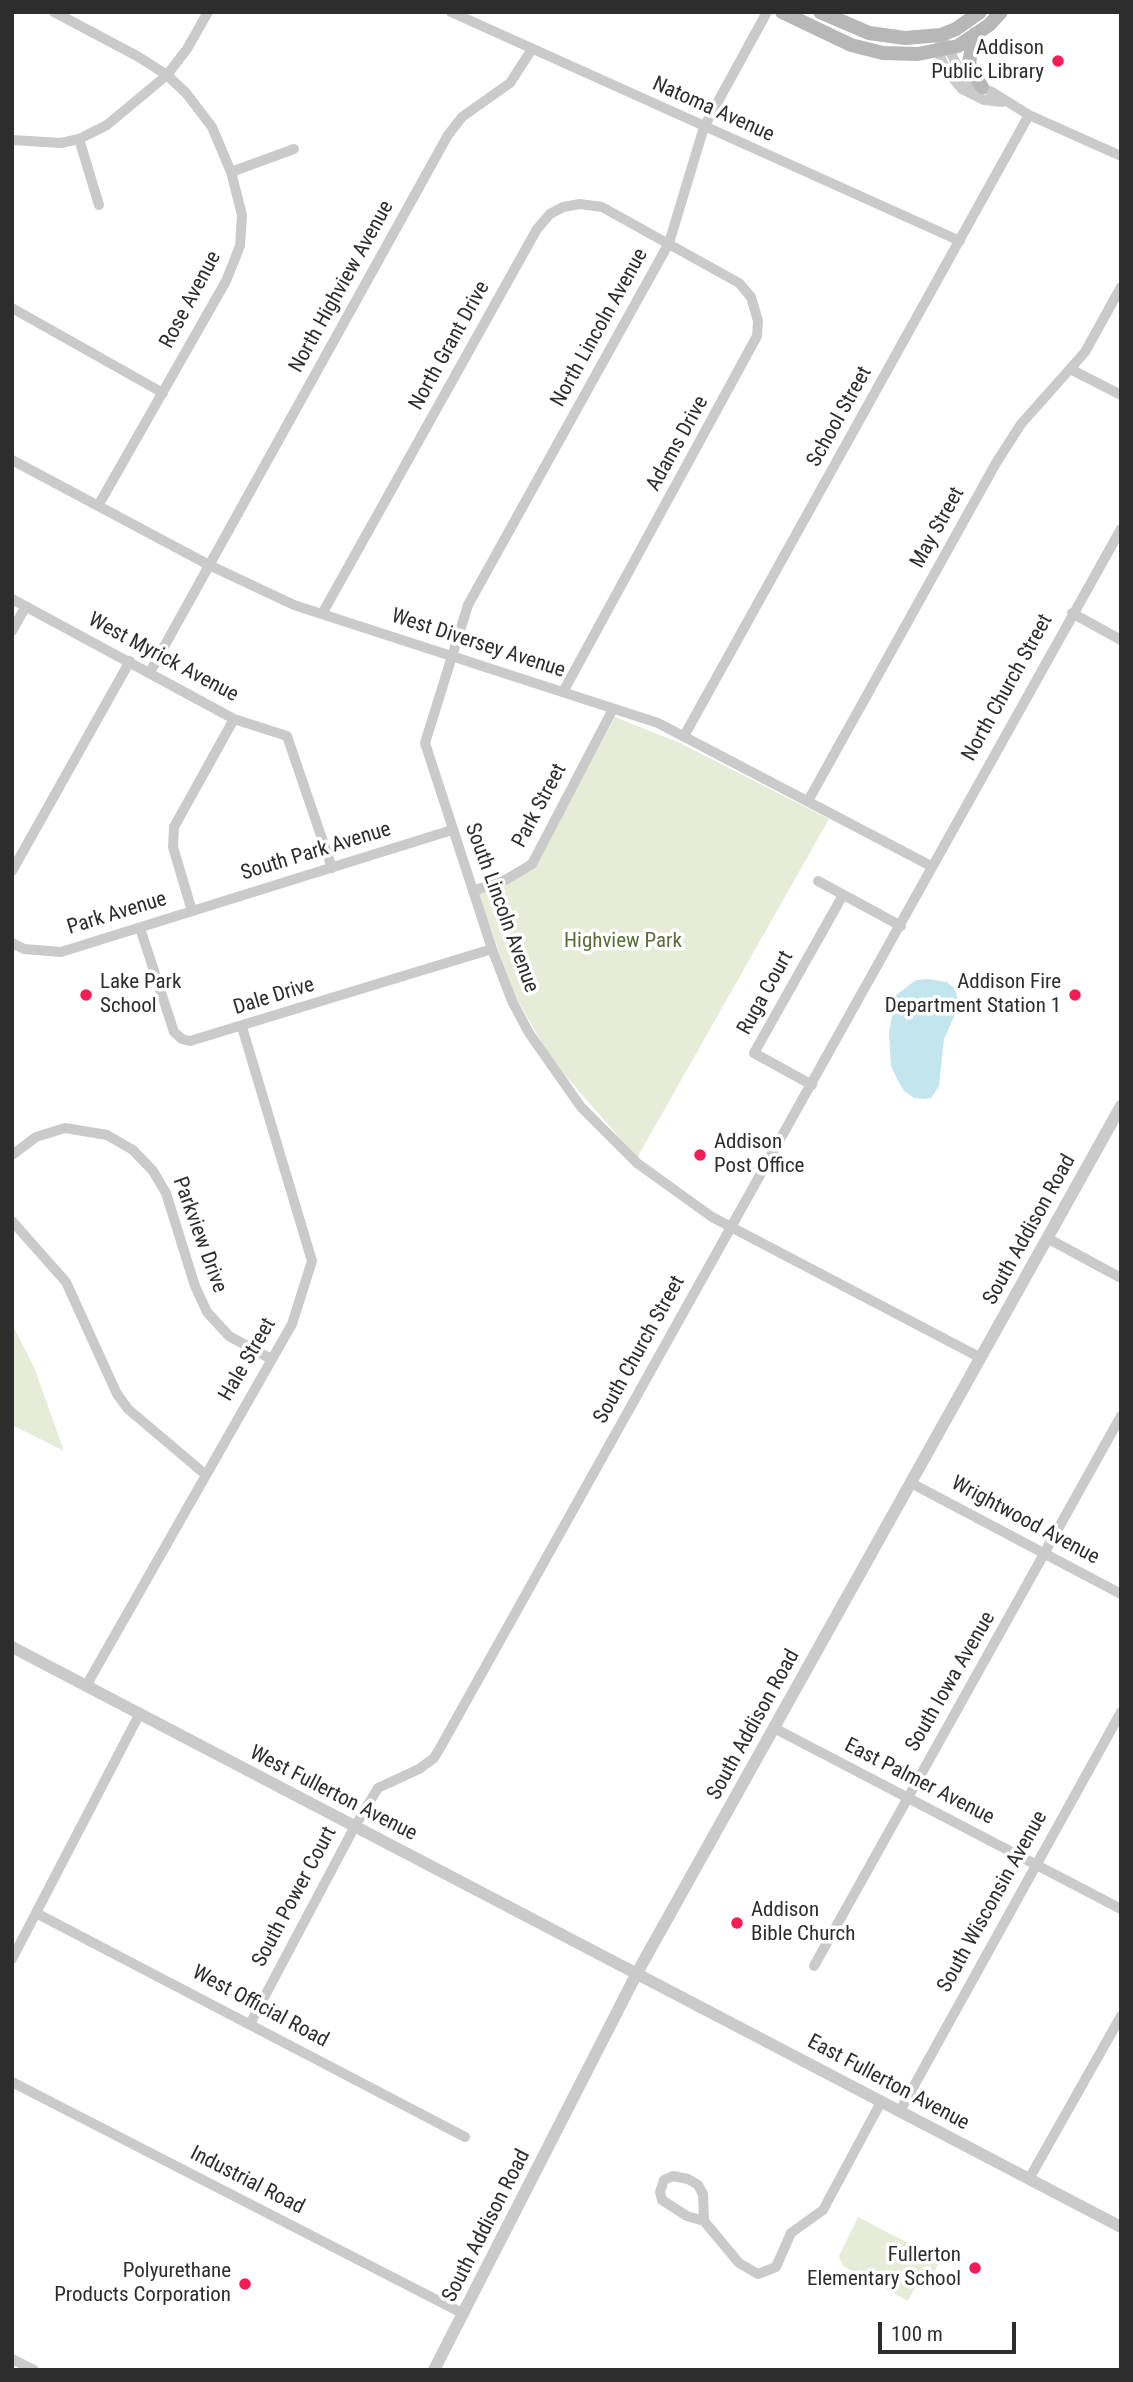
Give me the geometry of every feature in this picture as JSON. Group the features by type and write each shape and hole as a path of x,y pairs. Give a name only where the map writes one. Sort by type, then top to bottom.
{"main road":[{"path":"782,12 862,48 883,53 944,50 975,34 1001,12"},
{"path":"820,12 869,33 905,38 942,35 965,24 980,12"},
{"path":"975,34 969,50 969,62 971,71 982,87"}],"street":[{"name":"Rose Avenue","path":"54,12 167,75 186,93 212,127 231,172 242,215 236,261 98,506"},
{"path":"12,140 43,144 79,139 125,113 167,75 187,49 208,12"},
{"name":"Natoma Avenue","path":"451,12 960,241"},
{"name":"North Lincoln Avenue","path":"451,656 468,605 669,243 704,127 767,12"},
{"path":"942,35 946,70 962,89 984,100 1003,102"},
{"name":"North Highview Avenue","path":"150,672 448,135 462,117 510,83 532,49"},
{"path":"944,50 965,80 1029,115 1121,156"},
{"name":"School Street","path":"684,736 1029,115"},
{"path":"79,139 99,205"},
{"path":"231,172 294,149"},
{"name":"North Grant Drive","path":"322,614 544,219 563,207 594,205 669,243"},
{"name":"Adams Drive","path":"563,692 757,337 756,312 746,290 669,243"},
{"name":"May Street","path":"808,801 1001,455 1021,424 1072,370 1121,287"},
{"path":"12,308 163,393"},
{"path":"1072,370 1121,395"},
{"name":"West Diversey Avenue","path":"12,460 268,594 658,723 931,866"},
{"name":"North Church Street","path":"931,866 1121,529"},
{"name":"West Myrick Avenue","path":"12,599 234,719 287,736 332,868"},
{"path":"12,631 26,606"},
{"path":"1072,613 1121,640"},
{"name":"South Lincoln Avenue","path":"451,656 425,743 492,949 529,1033 581,1107 649,1173 732,1227 981,1358"},
{"path":"12,872 130,661"},
{"name":"Park Street","path":"473,891 507,879 532,864 613,709"},
{"path":"192,911 173,846 177,820 234,719"},
{"name":"South Park Avenue","path":"192,911 452,830"},
{"name":"South Church Street","path":"355,1826 378,1788 419,1769 434,1758 440,1748 901,926 927,879 931,866"},
{"path":"818,881 901,926"},
{"name":"Ruga Court","path":"812,1085 754,1053 843,895"},
{"name":"Park Avenue","path":"12,943 24,949 61,951 192,911"},
{"name":"Dale Drive","path":"140,928 171,1025 177,1036 190,1041 492,949"},
{"name":"Hale Street","path":"86,1686 271,1359 301,1302 312,1261 242,1027"},
{"name":"South Addison Road","path":"433,2370 637,1973 1121,1106"},
{"name":"Parkview Drive","path":"12,1155 36,1137 65,1128 100,1132 133,1150 153,1171 166,1193 195,1286 207,1312 229,1336 271,1359"},
{"path":"12,1221 66,1282 117,1394 128,1409 206,1475"},
{"path":"1047,1238 1121,1278"},
{"name":"South Iowa Avenue","path":"814,1966 1121,1416"},
{"name":"Wrightwood Avenue","path":"911,1483 1121,1594"},
{"name":"West Fullerton Avenue","path":"12,1647 637,1973"},
{"name":"South Wisconsin Avenue","path":"900,2111 1121,1712"},
{"path":"12,1959 139,1714"},
{"name":"East Palmer Avenue","path":"774,1728 1121,1909"},
{"name":"South Power Court","path":"250,2024 355,1826"},
{"name":"West Official Road","path":"36,1913 465,2137"},
{"name":"East Fullerton Avenue","path":"637,1973 1121,2227"},
{"path":"1029,2179 1121,2016"},
{"name":"Industrial Road","path":"12,2081 464,2314"},
{"path":"704,2221 703,2194 698,2185 688,2179 673,2176 664,2180 660,2192 662,2200 687,2216 704,2221 739,2263 758,2274 776,2267 791,2233 823,2210 881,2102"},
{"path":"12,2359 34,2370"}],"green space":[{"name":"Highview Park","path":"615,717 680,743 829,819 637,1158 551,1059 514,994 478,893 542,853"},
{"path":"12,1324 34,1367 64,1451 12,1425"},
{"path":"858,2217 920,2249 940,2247 943,2255 927,2286 918,2282 908,2301 843,2266 839,2256"}],"water":[{"path":"916,980 947,982 955,989 958,1000 957,1010 944,1039 939,1086 931,1098 923,1099 914,1098 904,1091 897,1079 891,1066 889,1032 896,995"}],"place":[{"name":"Addison Public Library","path":"1058,61"},
{"name":"Lake Park School","path":"86,995"},
{"name":"Addison Fire Department Station 1","path":"1075,995"},
{"name":"Addison Post Office","path":"700,1155"},
{"name":"Addison Bible Church","path":"737,1923"},
{"name":"Fullerton Elementary School","path":"975,2268"},
{"name":"Polyurethane Products Corporation","path":"245,2284"}]}
